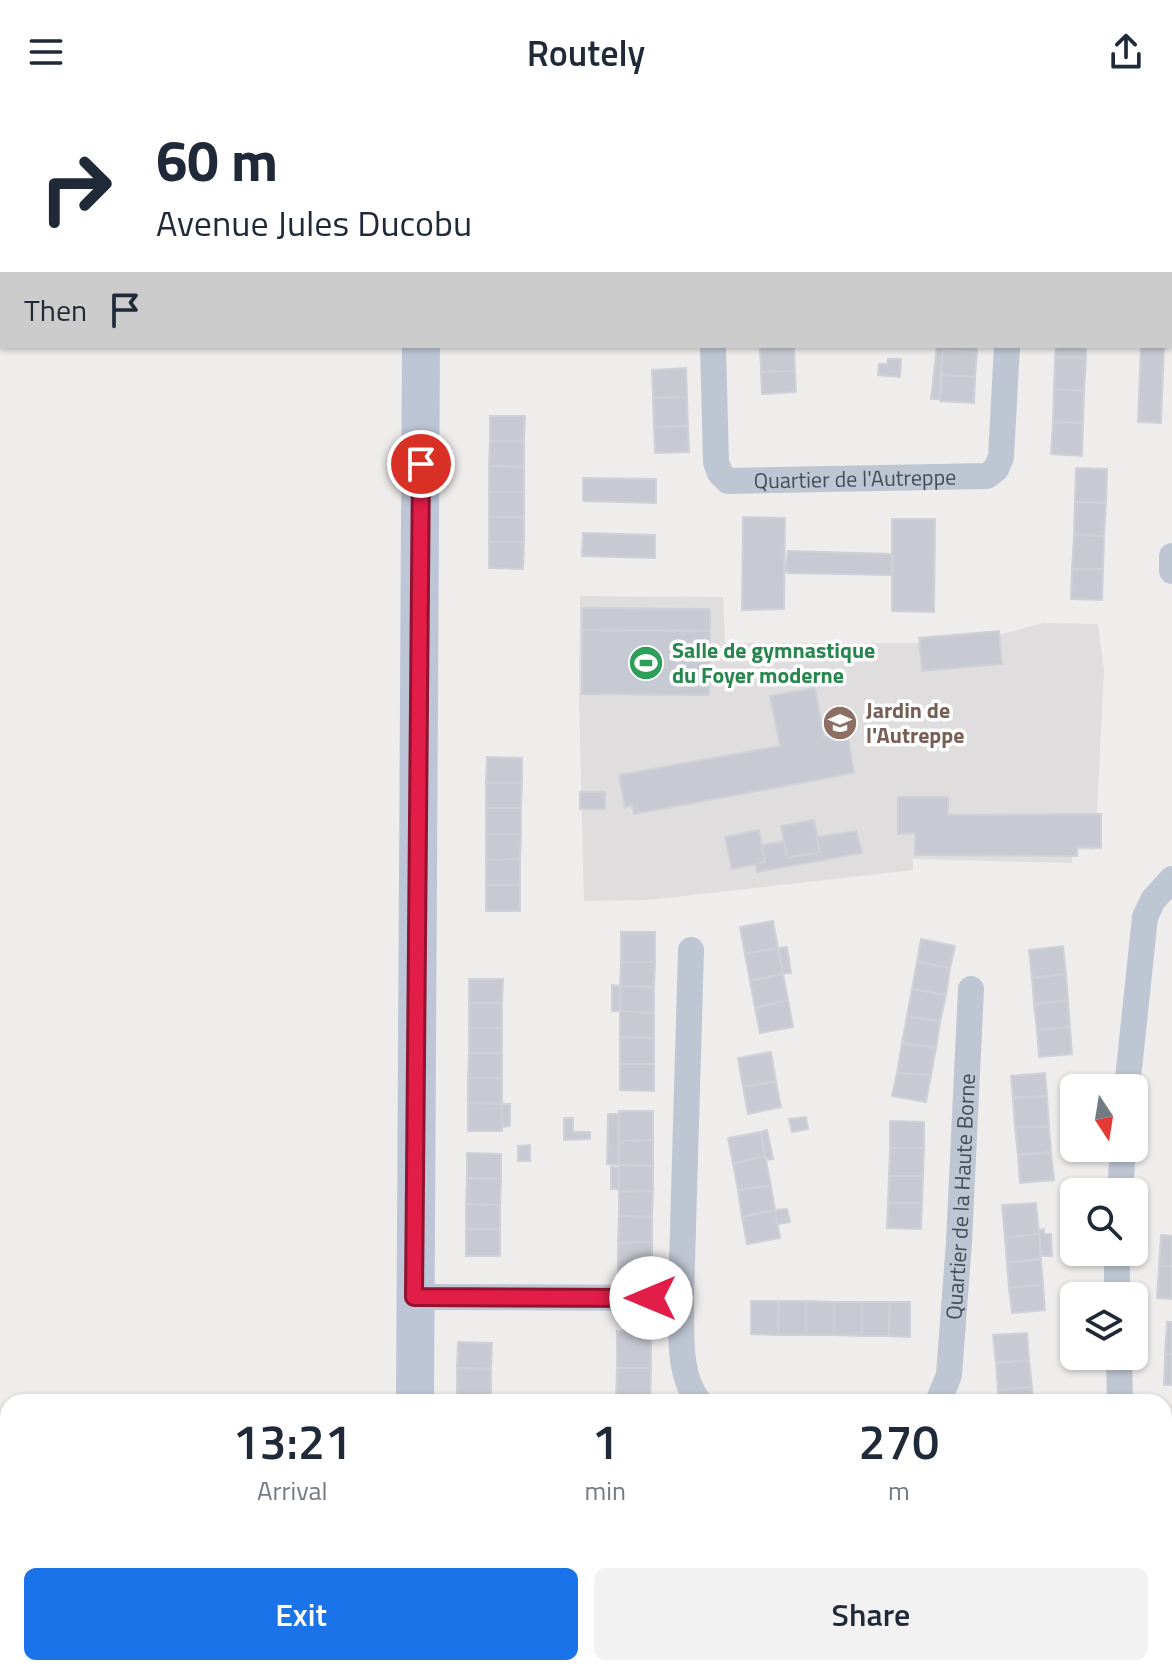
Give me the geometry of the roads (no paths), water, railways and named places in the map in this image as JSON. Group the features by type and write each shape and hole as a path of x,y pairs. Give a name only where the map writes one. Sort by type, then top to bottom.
{"street":[{"path":"415,1394 421,348"},
{"name":"Quartier de l'Autreppe","path":"713,348 716,462 720,473 728,481 987,476 996,469 1001,457 1007,348"},
{"path":"1172,556 1172,571"},
{"path":"1128,1074 1145,917 1153,900 1172,879"},
{"path":"691,950 681,1298 684,1371 694,1394"},
{"name":"Quartier de la Haute Borne","path":"943,1394 950,1360 959,1242 971,989"},
{"path":"414,1297 681,1298"},
{"path":"1119,1370 1120,1394"}],"place":[{"name":"Salle de gymnastique du Foyer moderne","path":"646,663"},
{"name":"Jardin de l'Autreppe","path":"840,723"}]}
